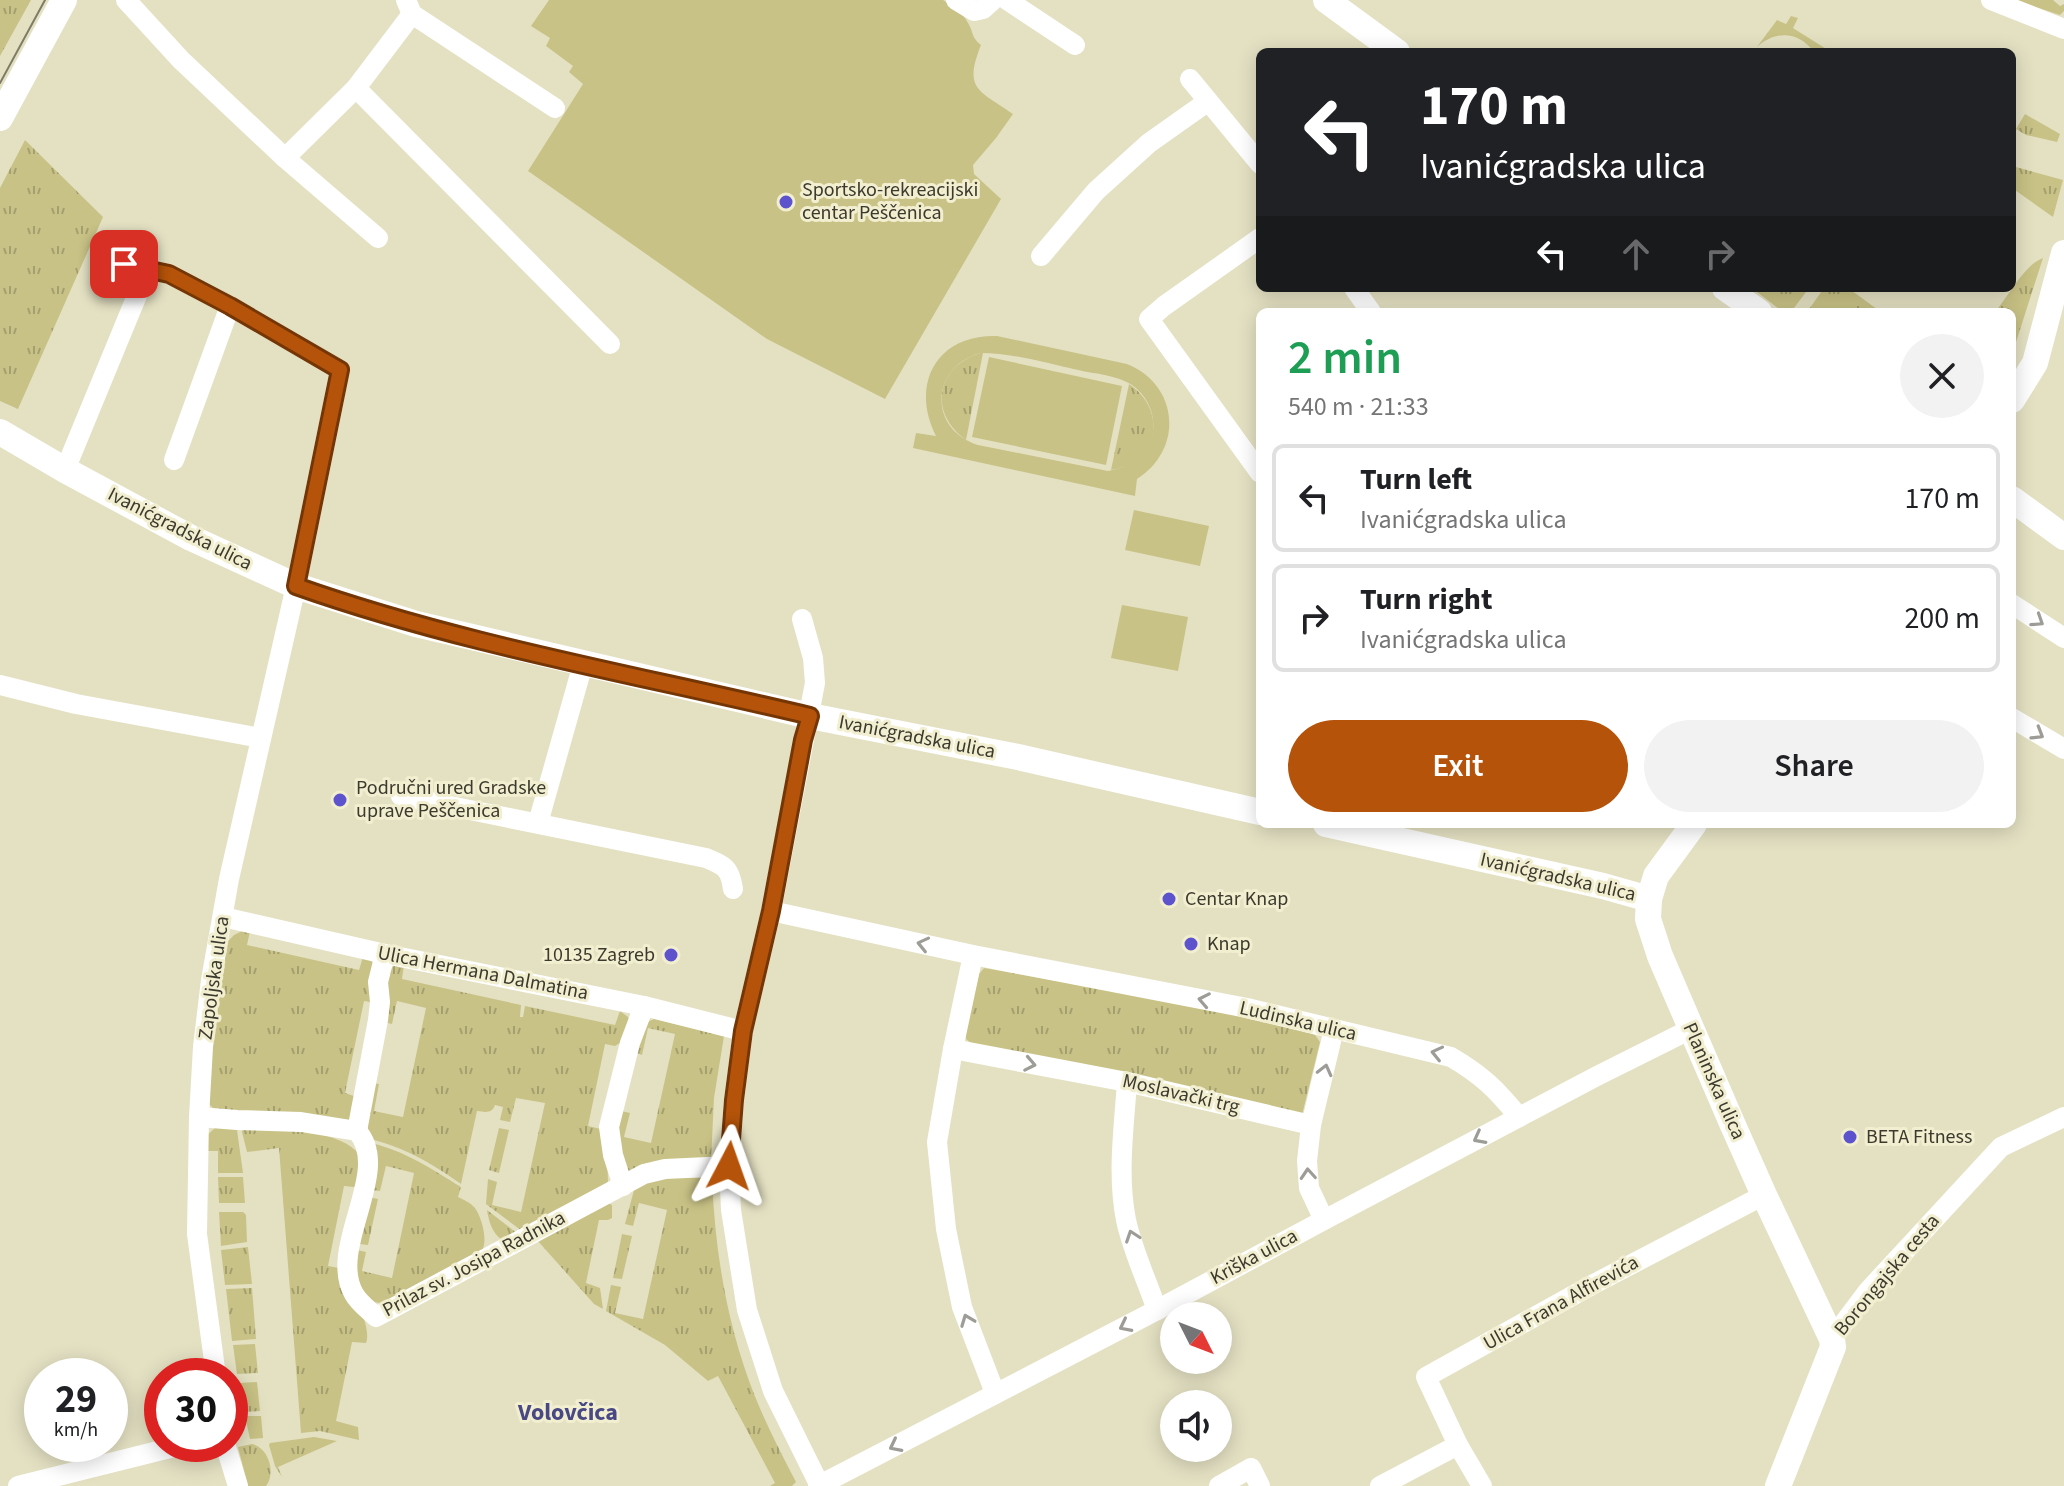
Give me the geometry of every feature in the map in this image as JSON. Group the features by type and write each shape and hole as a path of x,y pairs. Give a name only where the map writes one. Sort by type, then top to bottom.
{"street":[{"path":"0,118 64,0"},
{"path":"126,0 181,60 285,158 378,238"},
{"path":"956,0 974,11 983,9 993,0"},
{"path":"1007,0 1075,45"},
{"path":"1326,0 1392,48"},
{"path":"1991,0 2064,29"},
{"path":"285,158 356,88 409,7 555,108"},
{"path":"1190,79 1256,159"},
{"path":"356,88 610,344"},
{"path":"1041,256 1096,191 1149,143 1207,102"},
{"path":"1256,241 1149,319 1256,467"},
{"path":"102,252 145,276"},
{"path":"2016,394 2035,363 2064,253"},
{"path":"65,470 145,276 155,271 169,274 340,370 296,586"},
{"path":"1731,292 1753,308"},
{"path":"174,460 230,306"},
{"name":"Ivanićgradska ulica","path":"0,432 191,538 296,586 416,624 810,716 1018,757 1256,811"},
{"path":"2016,502 2064,537"},
{"name":"Zapoljska ulica","path":"214,1358 197,1234 203,1047 229,879 296,586"},
{"path":"2016,607 2064,638"},
{"path":"802,619 815,683 771,911 743,1031 729,1166 731,1210 747,1310 773,1391 819,1486"},
{"path":"538,823 583,664"},
{"path":"0,685 76,704 261,738"},
{"path":"2016,720 2064,749"},
{"path":"401,796 706,858 723,865 731,875 733,889"},
{"name":"Ivanićgradska ulica","path":"1349,828 1649,899"},
{"path":"1649,899 1656,876 1691,828"},
{"name":"Planinska ulica","path":"1649,899 1648,919 1660,956 1764,1195 1832,1339"},
{"name":"Ludinska ulica","path":"771,911 973,955 1247,1008 1451,1057 1495,1088 1519,1117"},
{"name":"Ulica Hermana Dalmatina","path":"223,917 385,954 644,1006 743,1031"},
{"name":"Prilaz sv. Josipa Radnika","path":"385,954 378,982 378,1020 357,1131 366,1148 368,1170 346,1267 356,1297 376,1317 644,1174 665,1169 729,1166"},
{"path":"973,955 937,1142 946,1229 962,1307 995,1393"},
{"path":"623,1186 613,1155 609,1127 626,1055 644,1006"},
{"path":"1324,1220 1309,1188 1307,1161 1311,1125 1334,1029"},
{"name":"Kriška ulica","path":"819,1486 1691,1029"},
{"name":"Moslavački trg","path":"953,1049 1127,1082 1311,1125"},
{"path":"1127,1082 1121,1157 1122,1193 1127,1223 1157,1310"},
{"path":"199,1117 301,1122 357,1131"},
{"name":"Borongajska cesta","path":"1778,1486 1831,1354 1832,1339 1868,1291 2001,1147 2064,1117"},
{"name":"Ulica Frana Alfirevića","path":"1482,1486 1458,1445 1426,1377 1764,1195"},
{"path":"1380,1486 1458,1445"},
{"path":"18,1486 144,1454"},
{"path":"231,1462 238,1486"},
{"path":"1219,1486 1251,1468 1260,1486"}],"green space":[{"path":"0,0 31,0 0,56"},
{"name":"Sportsko-rekreacijski centar Peščenica","path":"549,0 943,0 963,16 981,45 974,80 983,93 1013,114 973,165 974,174 1001,199 885,399 767,339 528,171 583,84 569,72 573,66 546,46 550,38 531,26"},
{"path":"2015,0 2053,0 2060,6 2064,4 2064,11 2060,15"},
{"path":"1791,16 1798,18 1793,28 1825,48 1811,48 1787,35 1771,38 1757,47 1777,20 1786,24"},
{"path":"2025,114 2060,134 2057,142 2026,135 2016,129"},
{"path":"25,140 103,217 18,409 0,401 0,188"},
{"path":"2016,167 2063,180 2053,217 2016,191"},
{"path":"2043,258 2016,342 2016,308 1998,308 2010,292 2016,292 2016,284 2036,261"},
{"path":"1757,292 1806,292 1794,308 1778,308"},
{"path":"1821,292 1854,292 1876,308 1810,308"},
{"path":"997,336 1127,364 1144,374 1157,387 1165,402 1169,418 1168,435 1163,451 1137,479 1135,496 913,448 916,433 936,436 926,399 934,366 944,353 976,338","holes":["980,353 1106,375 1132,385 1147,402 1153,416 1153,431 1148,446 1134,461 1108,471 978,445 962,437 950,426 943,413 944,384 952,371 964,361"]},
{"path":"983,353 966,440 946,417 942,392 954,369"},
{"path":"989,357 1122,386 1106,465 972,437"},
{"path":"1129,384 1149,408 1153,434 1140,458 1127,466 1111,470"},
{"path":"1134,510 1209,526 1200,566 1125,550"},
{"path":"1122,605 1188,617 1178,671 1111,658"},
{"path":"244,930 250,931 247,945 359,970 363,957 370,959 375,966 377,1003 364,1001 345,1093 357,1097 354,1114 349,1120 214,1109 209,1104 214,1020 228,941"},
{"path":"404,965 402,979 521,1005 520,1017 523,1017 525,1006 615,1025 620,1011 628,1017 631,1024 623,1041 615,1046 605,1044 588,1126 601,1129 607,1151 607,1185 522,1231 486,1204 488,1179 497,1182 492,1205 521,1212 545,1103 516,1098 510,1122 500,1120 503,1107 495,1105 490,1111 477,1111 461,1184 416,1156 367,1138 370,1083 379,1084 374,1111 403,1117 426,1008 397,1001 392,1024 383,1022 389,970"},
{"path":"984,968 1298,1024 1301,1030 1315,1035 1320,1042 1302,1115 973,1045 966,1039 965,1033 979,974"},
{"path":"654,1019 724,1036 714,1098 711,1161 629,1172 621,1164 617,1110 630,1113 624,1137 651,1143 675,1034 648,1028 642,1055 631,1051 645,1023"},
{"path":"215,1128 237,1130 243,1173 218,1173 218,1151 207,1151 207,1135"},
{"path":"243,1128 322,1135 350,1146 360,1155 358,1184 354,1187 344,1186 328,1266 339,1268 366,1326 366,1343 352,1342 336,1421 358,1427 359,1440 320,1431 301,1433 279,1148 247,1152"},
{"path":"499,1128 509,1130 499,1173 489,1170"},
{"path":"371,1143 407,1156 461,1187 458,1197 475,1208 484,1235 482,1251 382,1303 372,1302 354,1280 357,1250 366,1252 362,1271 392,1278 414,1173 386,1166 380,1191 370,1190"},
{"path":"218,1177 243,1177 245,1203 219,1203"},
{"path":"657,1177 712,1178 719,1261 736,1342 759,1405 796,1482 792,1486 770,1486 775,1483 718,1376 708,1381 665,1345 606,1311 611,1285 621,1287 615,1313 643,1319 667,1210 639,1203 633,1226 625,1224 634,1190"},
{"path":"368,1197 378,1199 368,1245 360,1244"},
{"path":"608,1203 612,1205 612,1218 599,1220 586,1283 600,1288 603,1309 594,1304 537,1240"},
{"path":"487,1210 518,1234 502,1240 492,1227"},
{"path":"219,1212 243,1212 246,1215 247,1242 221,1246"},
{"path":"622,1234 632,1236 622,1279 613,1278"},
{"path":"248,1247 252,1284 225,1285 221,1250"},
{"path":"252,1288 256,1339 232,1341 226,1289"},
{"path":"255,1344 258,1373 248,1373 248,1358 235,1358 233,1345"},
{"path":"248,1382 257,1382 260,1411 248,1412"},
{"path":"248,1416 261,1416 263,1438 250,1439"},
{"path":"314,1437 337,1441 278,1467 282,1477 275,1466 270,1443"},
{"path":"248,1445 258,1446 267,1456 270,1475 266,1486 248,1486 242,1462 248,1462"}],"tram line":[{"path":"0,83 45,0"}],"place":[{"name":"Sportsko-rekreacijski centar Peščenica","path":"786,202"},
{"name":"Područni ured Gradske uprave Peščenica","path":"340,800"},
{"name":"Centar Knap","path":"1169,899"},
{"name":"Knap","path":"1191,944"},
{"name":"10135 Zagreb","path":"671,955"},
{"name":"BETA Fitness","path":"1850,1137"}],"district":[{"name":"Volovčica","path":"568,1412"}],"route":[{"path":"124,264 145,276 155,271 169,274 340,370 296,586 416,624 810,716 771,911 743,1031 729,1166"}]}
